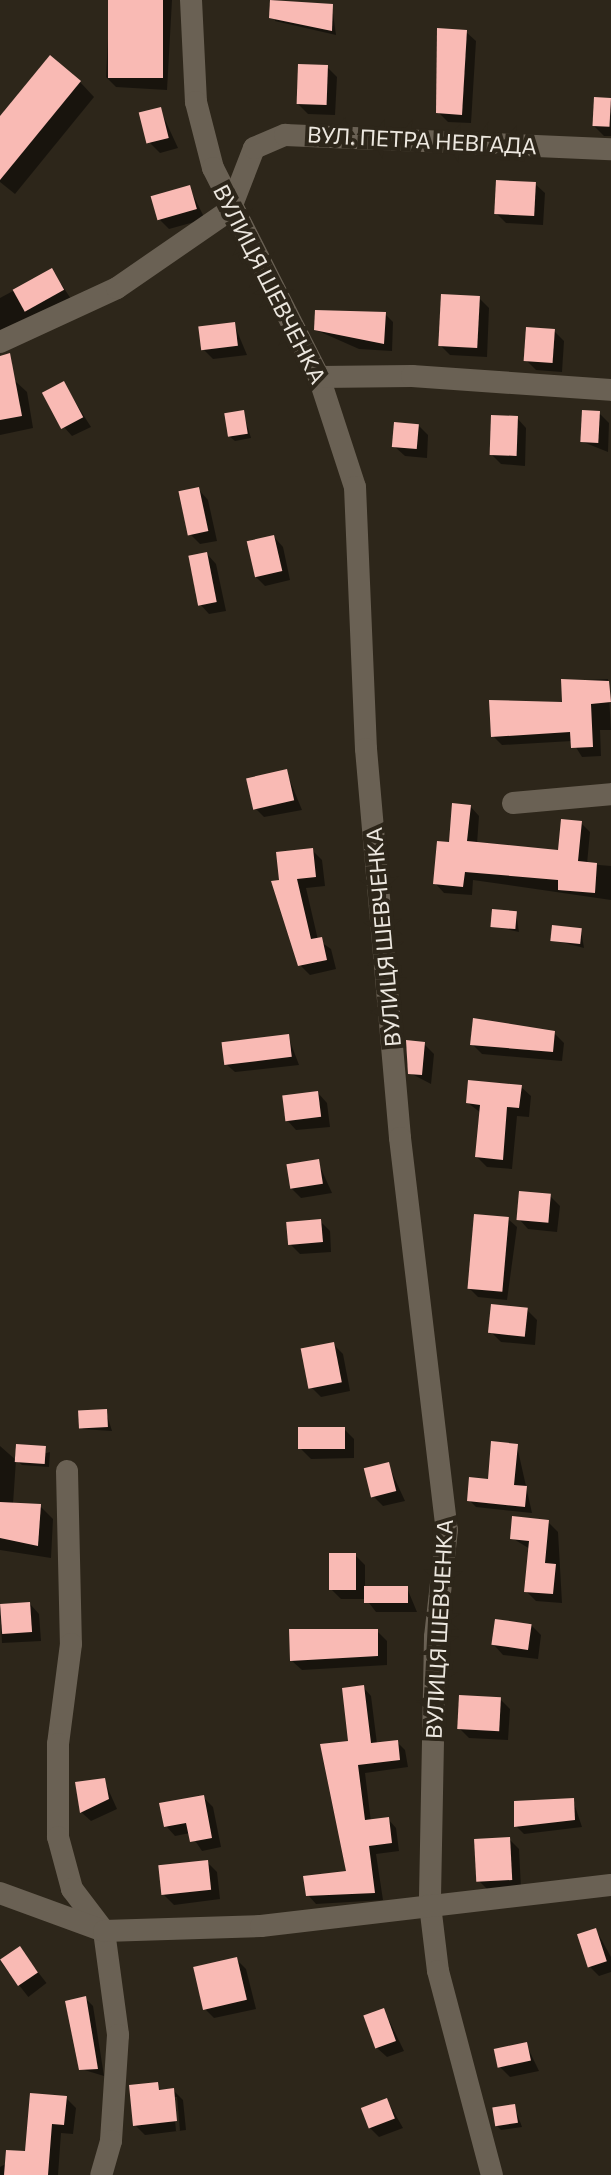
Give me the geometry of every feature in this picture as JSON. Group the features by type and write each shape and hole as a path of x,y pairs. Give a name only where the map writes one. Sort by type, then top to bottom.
{"street":[{"name":"ВУЛИЦЯ ШЕВЧЕНКА","path":"191,0 196,102 230,210 319,377 355,487 366,749 400,1138 447,1530 435,1637 430,1905 438,1971 492,2175"},
{"name":"ВУЛ. ПЕТРА НЕВГАДА","path":"230,210 254,148 285,135 611,149"},
{"path":"0,342 117,288 230,210"},
{"path":"319,377 412,376 611,390"},
{"path":"513,803 611,794"},
{"path":"67,1471 71,1644 58,1744 58,1837 72,1889 104,1931 118,2035 111,2141 101,2175"},
{"path":"0,1893 104,1931 261,1926 611,1885"}],"building":[{"path":"108,0 163,0 163,78 108,78"},
{"path":"270,0 333,4 332,31 269,18"},
{"path":"437,28 467,30 462,115 436,113"},
{"path":"50,55 81,81 0,180 0,116"},
{"path":"298,64 328,65 327,105 297,104"},
{"path":"594,97 611,98 609,127 592,126"},
{"path":"161,107 169,138 146,144 139,113"},
{"path":"496,180 536,182 534,216 494,214"},
{"path":"190,185 197,209 157,220 151,196"},
{"path":"52,268 64,290 25,312 13,290"},
{"path":"441,294 480,296 477,348 438,346"},
{"path":"315,310 386,312 384,344 314,330"},
{"path":"235,322 238,346 201,350 198,327"},
{"path":"526,327 555,329 553,363 524,361"},
{"path":"10,353 22,416 0,420 0,356"},
{"path":"64,381 83,417 61,429 42,393"},
{"path":"244,410 248,434 228,437 224,413"},
{"path":"582,410 600,411 598,443 580,442"},
{"path":"491,415 518,416 517,456 490,455"},
{"path":"394,422 419,424 417,449 392,447"},
{"path":"199,487 208,531 188,535 178,491"},
{"path":"274,535 282,571 255,577 247,541"},
{"path":"207,552 217,602 198,606 188,556"},
{"path":"561,679 609,681 611,702 591,704 593,747 571,748 570,732 491,737 489,700 562,702"},
{"path":"287,769 294,800 253,810 246,778"},
{"path":"452,803 471,805 467,841 558,850 561,819 582,821 578,861 597,863 595,893 558,890 558,880 465,872 463,887 433,884 437,841 449,842"},
{"path":"313,848 316,877 297,879 311,939 322,937 327,960 298,966 271,881 279,880 276,852"},
{"path":"492,909 517,911 515,929 490,927"},
{"path":"552,925 582,928 580,944 550,941"},
{"path":"473,1018 555,1031 553,1052 470,1045"},
{"path":"289,1034 292,1057 224,1065 222,1042"},
{"path":"406,1040 425,1042 422,1075 408,1074"},
{"path":"468,1080 522,1085 519,1108 507,1107 503,1160 475,1157 480,1105 466,1103"},
{"path":"318,1091 321,1117 285,1121 282,1095"},
{"path":"319,1159 323,1184 290,1189 286,1164"},
{"path":"519,1191 551,1194 548,1223 516,1220"},
{"path":"474,1214 509,1217 502,1292 467,1289"},
{"path":"321,1219 323,1242 288,1245 286,1222"},
{"path":"491,1304 528,1308 525,1337 488,1333"},
{"path":"334,1342 342,1382 308,1389 301,1348"},
{"path":"107,1409 108,1427 79,1428 78,1411"},
{"path":"298,1427 345,1427 345,1449 298,1449"},
{"path":"491,1441 518,1444 514,1485 527,1486 525,1507 467,1501 469,1477 488,1479"},
{"path":"16,1444 46,1446 45,1464 15,1462"},
{"path":"389,1462 396,1491 371,1497 364,1468"},
{"path":"0,1502 41,1504 38,1546 0,1538"},
{"path":"512,1516 549,1520 545,1563 556,1564 553,1594 524,1592 529,1541 510,1539"},
{"path":"329,1553 356,1553 356,1590 329,1590"},
{"path":"364,1586 408,1586 408,1603 364,1603"},
{"path":"30,1602 32,1632 2,1634 0,1604"},
{"path":"495,1619 532,1624 528,1650 491,1645"},
{"path":"289,1629 378,1629 378,1656 290,1661"},
{"path":"364,1685 371,1743 398,1740 400,1760 358,1765 365,1820 389,1817 392,1843 369,1846 375,1893 306,1896 303,1876 346,1871 320,1744 348,1741 342,1688"},
{"path":"459,1695 501,1697 499,1731 457,1729"},
{"path":"105,1778 109,1799 80,1813 75,1782"},
{"path":"204,1795 212,1838 190,1842 186,1823 164,1827 159,1803"},
{"path":"574,1798 575,1820 514,1827 514,1801"},
{"path":"510,1837 512,1880 476,1882 474,1839"},
{"path":"208,1860 211,1890 161,1895 158,1865"},
{"path":"596,1928 607,1961 588,1967 577,1934"},
{"path":"20,1946 38,1973 18,1986 0,1959"},
{"path":"237,1957 247,2000 203,2010 193,1967"},
{"path":"86,1996 98,2069 79,2070 65,2001"},
{"path":"384,2008 396,2041 375,2048 363,2016"},
{"path":"527,2042 531,2061 498,2068 494,2049"},
{"path":"158,2082 159,2090 174,2088 177,2121 133,2126 129,2085"},
{"path":"30,2093 67,2096 64,2125 52,2124 48,2175 4,2175 6,2150 25,2151"},
{"path":"387,2098 395,2119 369,2129 361,2108"},
{"path":"515,2104 518,2123 495,2126 492,2108"}]}
